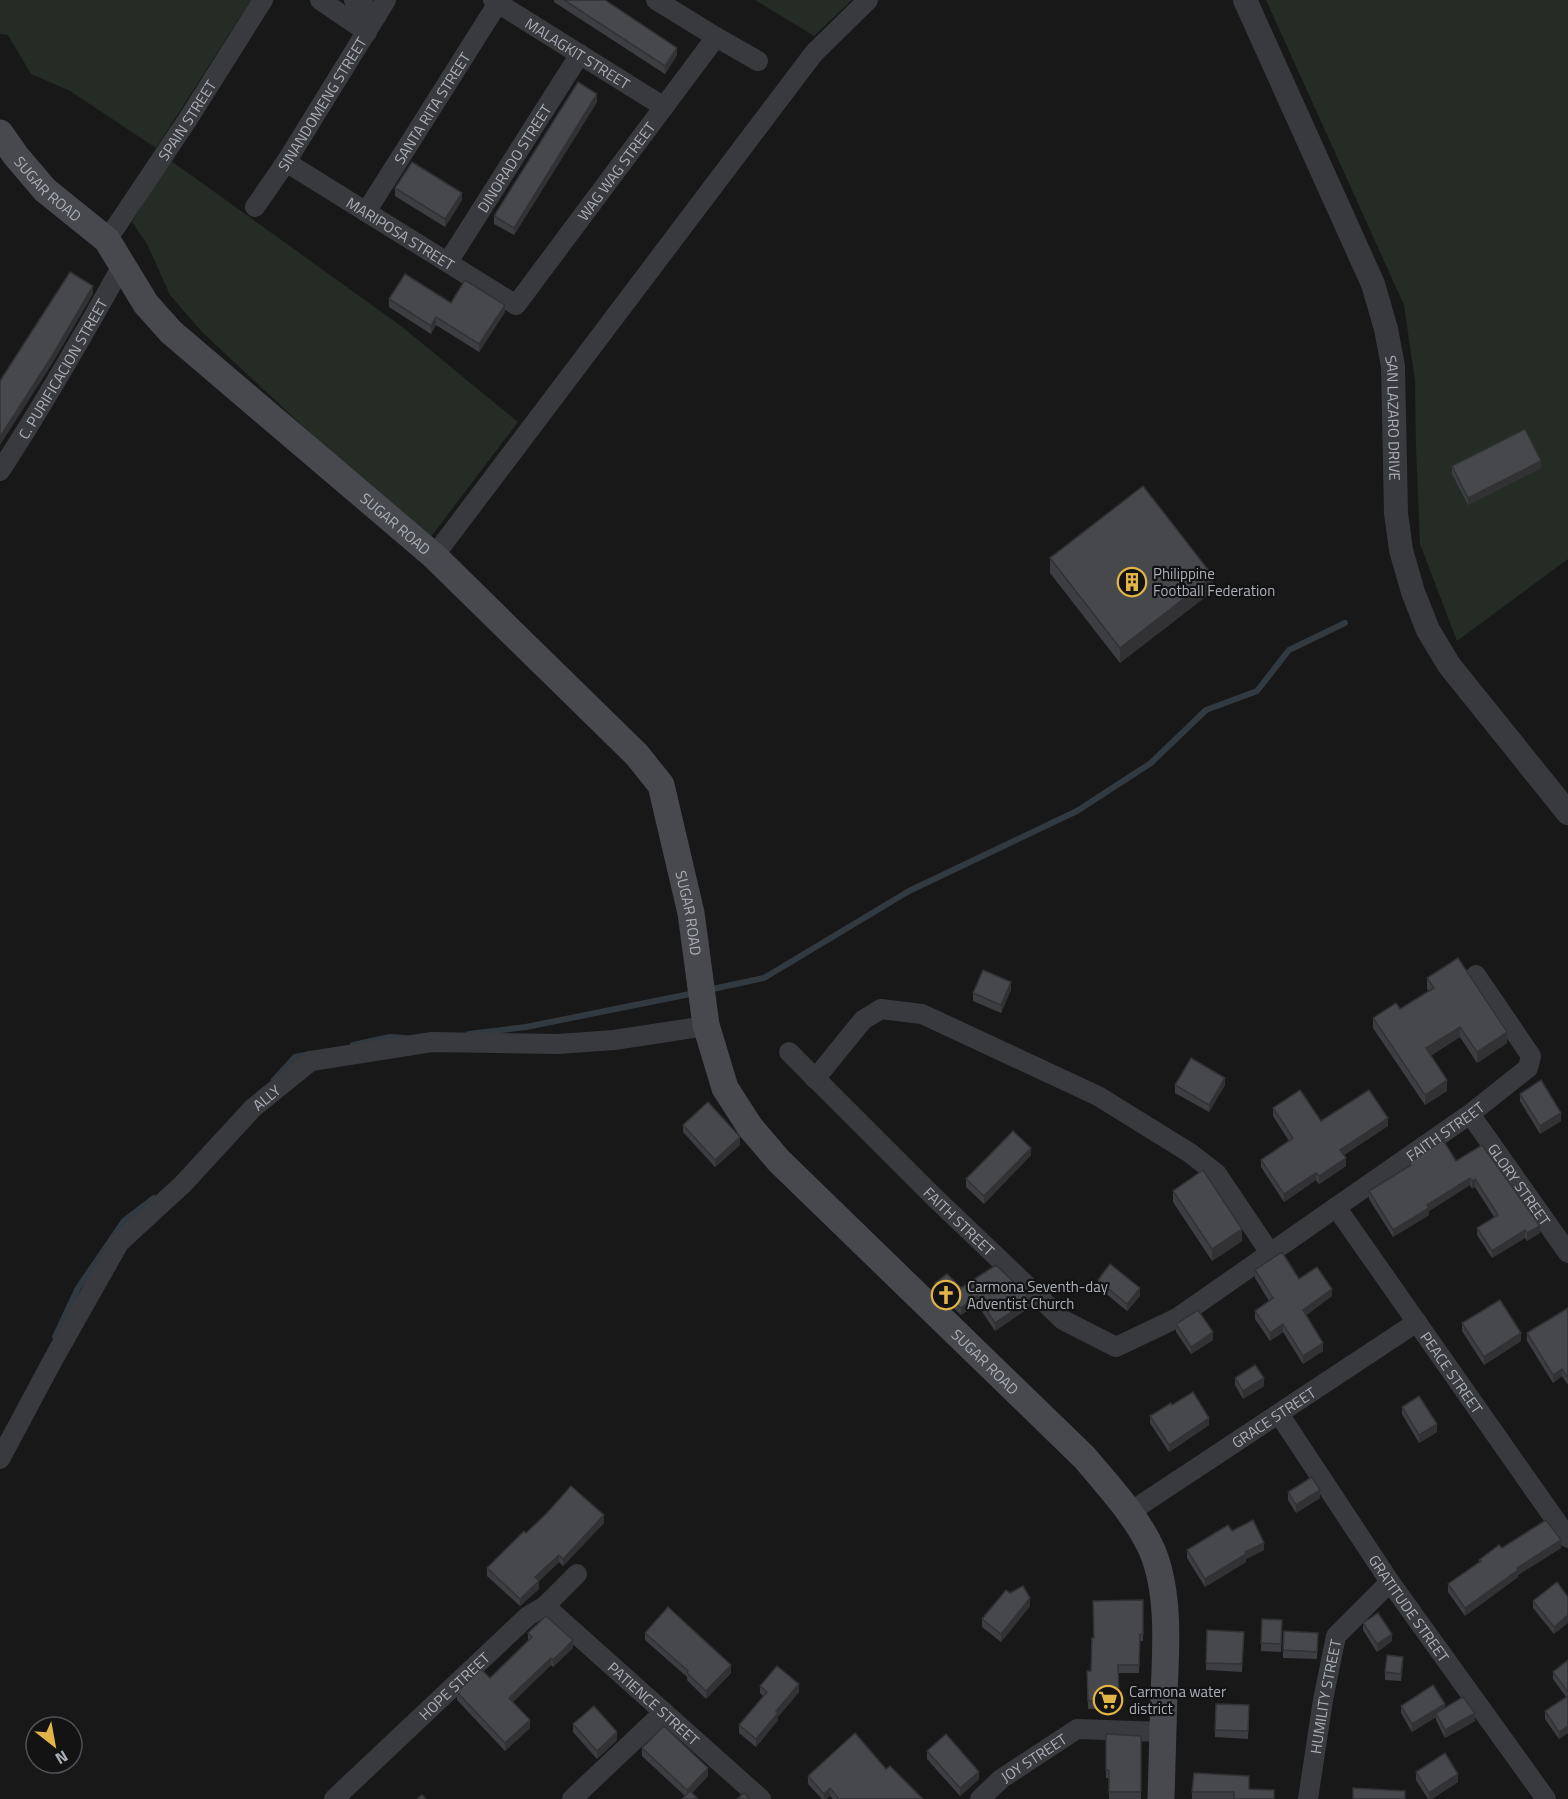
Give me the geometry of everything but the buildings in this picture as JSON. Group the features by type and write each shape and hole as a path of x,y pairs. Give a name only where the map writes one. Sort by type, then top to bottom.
{"main road":[{"name":"SUGAR ROAD","path":"0,133 45,190 107,240 146,304 171,332 434,556 637,755 661,785 692,914 706,1026 725,1088 750,1127 779,1161 1085,1458 1130,1512 1152,1550 1160,1573 1163,1594 1166,1654 1161,1799"}],"street":[{"name":"SPAIN STREET","path":"107,240 188,119 263,0"},
{"path":"354,0 377,16"},
{"path":"656,0 716,38 758,61"},
{"path":"434,556 814,53 868,0"},
{"name":"SAN LAZARO DRIVE","path":"1245,0 1373,284 1386,329 1393,366 1396,513 1401,550 1413,592 1428,630 1449,664 1568,813"},
{"path":"326,2 377,16"},
{"name":"MALAGKIT STREET","path":"495,2 664,107"},
{"name":"SANTA RITA STREET","path":"366,212 495,2"},
{"name":"SINANDOMENG STREET","path":"255,207 286,162 377,16"},
{"name":"WAG WAG STREET","path":"516,305 716,38"},
{"name":"DINORADO STREET","path":"447,262 580,54"},
{"name":"MARIPOSA STREET","path":"286,162 516,305"},
{"name":"C. PURIFICACION STREET","path":"0,471 36,417 123,264"},
{"name":"FAITH STREET","path":"789,1052 934,1197 1063,1320 1116,1347 1177,1318 1470,1114 1528,1068 1531,1056 1476,975"},
{"path":"815,1079 863,1020 881,1009 922,1014 1098,1096 1190,1153 1217,1174 1270,1253"},
{"name":"ALLY","path":"0,1459 48,1368 119,1243 183,1184 253,1108 311,1061 432,1042 558,1044 614,1040 706,1026"},
{"name":"GLORY STREET","path":"1470,1114 1568,1253"},
{"name":"PEACE STREET","path":"1336,1207 1568,1538"},
{"name":"GRACE STREET","path":"1130,1512 1417,1322"},
{"name":"GRATITUDE STREET","path":"1279,1414 1390,1582 1546,1799"},
{"name":"HOPE STREET","path":"334,1799 528,1616 545,1606 577,1574"},
{"name":"HUMILITY STREET","path":"1308,1799 1323,1700 1336,1636 1390,1582"},
{"name":"PATIENCE STREET","path":"545,1606 761,1799"},
{"path":"572,1799 664,1712"},
{"name":"JOY STREET","path":"980,1799 1001,1779 1077,1729 1163,1732"}],"shaded area":[{"path":"0,0 251,0 156,148 70,91 31,74 8,35 0,34"},
{"path":"755,0 852,0 814,36"},
{"path":"1266,0 1568,0 1568,559 1457,641 1420,544 1415,381 1404,305"},
{"path":"170,160 401,326 518,422 427,542 203,333 170,295 147,244 132,222"}],"waterway":[{"path":"708,990 764,978 909,891 1077,811 1151,763 1206,710 1257,691 1289,650 1345,623"},
{"path":"469,1034 526,1027 695,993"},
{"path":"353,1045 390,1037 405,1038"},
{"path":"274,1080 295,1057 310,1054"},
{"path":"55,1337 78,1288 124,1221 154,1198"}],"place":[{"name":"Philippine Football Federation","path":"1132,582"},
{"name":"Carmona Seventh-day Adventist Church","path":"946,1295"},
{"name":"Carmona water district","path":"1108,1700"}]}
